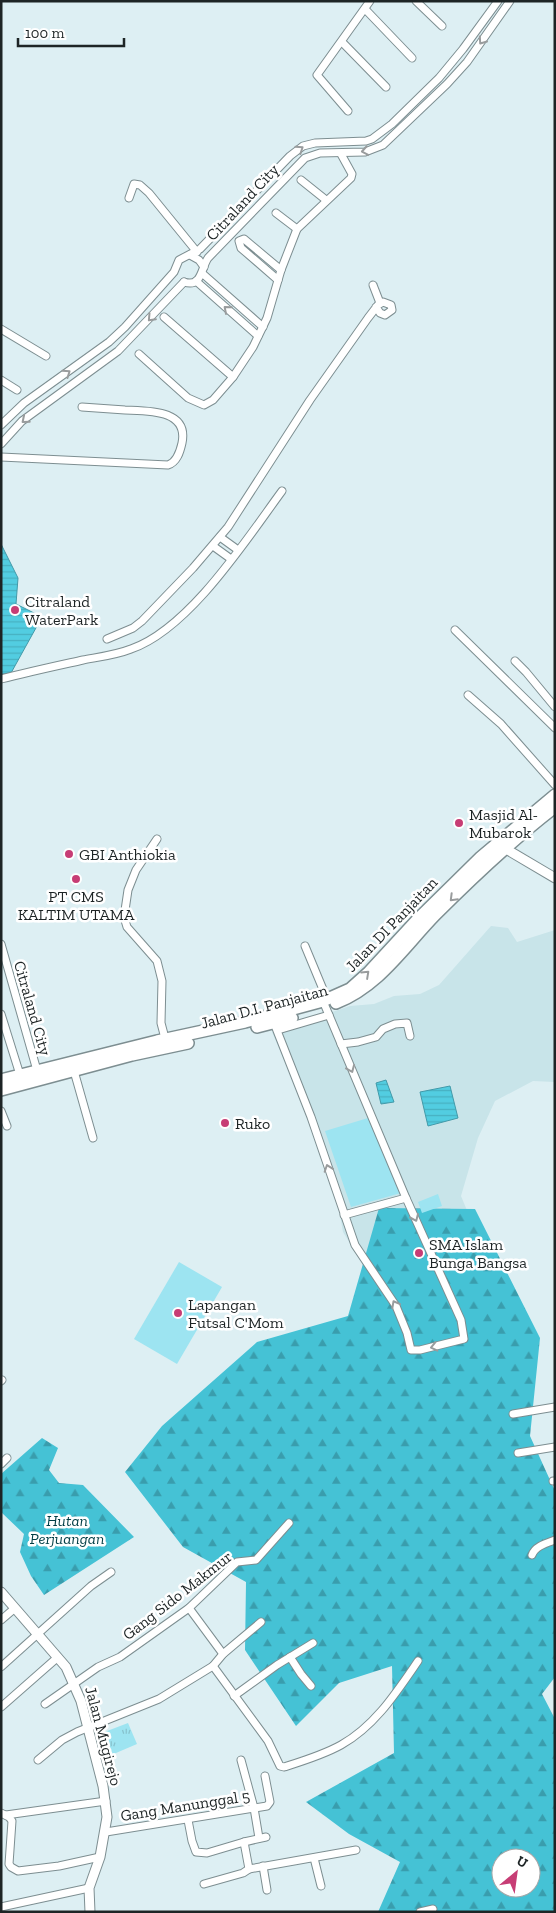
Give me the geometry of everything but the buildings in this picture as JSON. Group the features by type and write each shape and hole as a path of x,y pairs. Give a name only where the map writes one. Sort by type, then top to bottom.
{"highway":[{"name":"Jalan DI Panjaitan","path":"21,1079 245,1022 326,1006 350,989 369,972 416,920 555,795"},
{"path":"500,846 555,807"},
{"name":"Jalan D.I. Panjaitan","path":"38,1074 74,1071 166,1043 276,1026 305,1018 326,1006"},
{"path":"1,1080 21,1079"},
{"path":"1,1090 21,1079"}],"street":[{"path":"348,111 317,75 370,1"},
{"path":"416,1 442,26"},
{"name":"Citraland City","path":"1,425 24,402 109,342 125,327 174,272 179,260 193,253 290,156 303,146 315,143 340,144 366,141 372,139 392,124 439,78 498,1"},
{"name":"Citraland City","path":"196,281 203,271 208,258 298,163 315,154 366,152 383,145 467,62 510,1"},
{"path":"365,9 412,58"},
{"path":"342,42 386,87"},
{"path":"392,124 398,131"},
{"path":"139,354 188,398 197,403 204,404 213,400 245,361 263,327 281,270 297,229 326,200 345,185 352,174 341,154"},
{"path":"301,180 326,200"},
{"path":"129,198 134,184 140,184 149,193 199,260 203,271 263,327"},
{"path":"276,213 297,229"},
{"path":"278,280 242,248 240,241 244,239 281,270"},
{"path":"174,272 188,284 196,281 258,336"},
{"path":"1,444 22,421 118,351 184,282"},
{"path":"107,639 133,628 142,621 213,546 337,361 378,305 373,285"},
{"path":"164,316 233,377"},
{"path":"1,329 46,356"},
{"path":"1,380 17,390"},
{"path":"1,457 168,465 173,463 178,456 182,445 182,430 178,423 169,416 156,412 82,407"},
{"path":"1,679 131,650 177,622 231,559 282,491"},
{"path":"220,536 238,550"},
{"path":"213,546 231,559"},
{"path":"455,630 555,728"},
{"path":"515,661 555,707"},
{"path":"468,695 501,724 555,785"},
{"path":"157,838 136,870 128,890 124,917 127,927 157,961 162,981 161,1023 166,1043"},
{"path":"500,846 555,878"},
{"path":"276,1026 311,1117 354,1245 396,1306 411,1350 420,1350 464,1339 461,1320 406,1198 341,1044 305,946"},
{"name":"Citraland City","path":"2,948 38,1074"},
{"name":"Citraland City","path":"1,1014 21,1079"},
{"path":"341,1044 358,1042 376,1036 383,1029 394,1024 407,1023 410,1036"},
{"path":"74,1071 93,1138"},
{"path":"1,1110 7,1126"},
{"path":"344,1215 406,1198"},
{"path":"513,1414 555,1407"},
{"path":"518,1453 555,1447"},
{"name":"Gang Sido Makmur","path":"45,1704 98,1667 120,1657 189,1608 237,1562 256,1560 289,1523"},
{"path":"532,1555 533,1550 539,1546 555,1540"},
{"path":"1,1667 92,1586 111,1572"},
{"name":"Jalan Mugirejo","path":"1,1592 66,1667 74,1683 88,1726 106,1801 106,1832 100,1857 89,1888 90,1912"},
{"path":"1,1620 15,1608"},
{"path":"189,1608 223,1654"},
{"path":"38,1760 62,1740 88,1726 159,1699 213,1666 223,1654 261,1622"},
{"path":"234,1696 313,1643"},
{"path":"1,1707 58,1657"},
{"path":"290,1657 311,1686"},
{"path":"213,1666 268,1741 280,1766 284,1767 321,1755 340,1746 360,1732 384,1709 418,1661"},
{"path":"188,1820 192,1841 197,1853 207,1853 262,1838 241,1760"},
{"name":"Gang Manunggal 5","path":"106,1832 267,1806 270,1802 265,1776"},
{"path":"4,1814 106,1801"},
{"path":"4,1814 12,1821 9,1859 11,1867 22,1872 100,1857"},
{"path":"244,1842 249,1869"},
{"path":"204,1884 249,1869 356,1850"},
{"path":"314,1858 321,1886"},
{"path":"263,1866 267,1890"},
{"path":"1,1907 89,1888"},
{"path":"420,1912 433,1909"}],"shaded area":[{"name":"Citraland WaterPark","path":"1,544 18,578 16,604 42,617 11,673 1,674"},
{"path":"491,926 508,928 517,942 555,930 555,1082 533,1081 495,1101 478,1138 461,1196 476,1232 381,1294 343,1232 338,1204 302,1102 272,1032 350,1006 374,1004 394,996 420,994 439,985"},
{"path":"386,1080 394,1102 381,1104 376,1083"},
{"path":"450,1086 458,1118 428,1126 420,1092"}],"green space":[{"path":"368,1118 401,1193 351,1207 325,1131"},
{"path":"438,1194 442,1206 422,1213 418,1202"},
{"path":"379,1208 475,1209 540,1338 530,1436 555,1491 555,1677 542,1694 555,1719 555,1912 378,1912 400,1862 349,1834 306,1802 394,1753 392,1666 339,1683 296,1726 245,1650 246,1582 183,1547 125,1472 162,1426 257,1342 348,1316"},
{"name":"Lapangan Futsal C'Mom","path":"179,1262 222,1287 177,1364 134,1339"},
{"name":"Hutan Perjuangan","path":"42,1438 58,1448 49,1470 59,1483 83,1485 134,1537 44,1595 31,1576 20,1552 24,1534 1,1512 1,1474"},
{"path":"128,1723 137,1744 102,1759 94,1736"}],"place":[{"name":"Citraland WaterPark","path":"15,610"},
{"name":"Masjid Al- Mubarok","path":"459,823"},
{"name":"GBI Anthiokia","path":"69,854"},
{"name":"PT CMS KALTIM UTAMA","path":"76,879"},
{"name":"Ruko","path":"225,1123"},
{"name":"SMA Islam Bunga Bangsa","path":"419,1253"},
{"name":"Lapangan Futsal C'Mom","path":"178,1313"}]}
